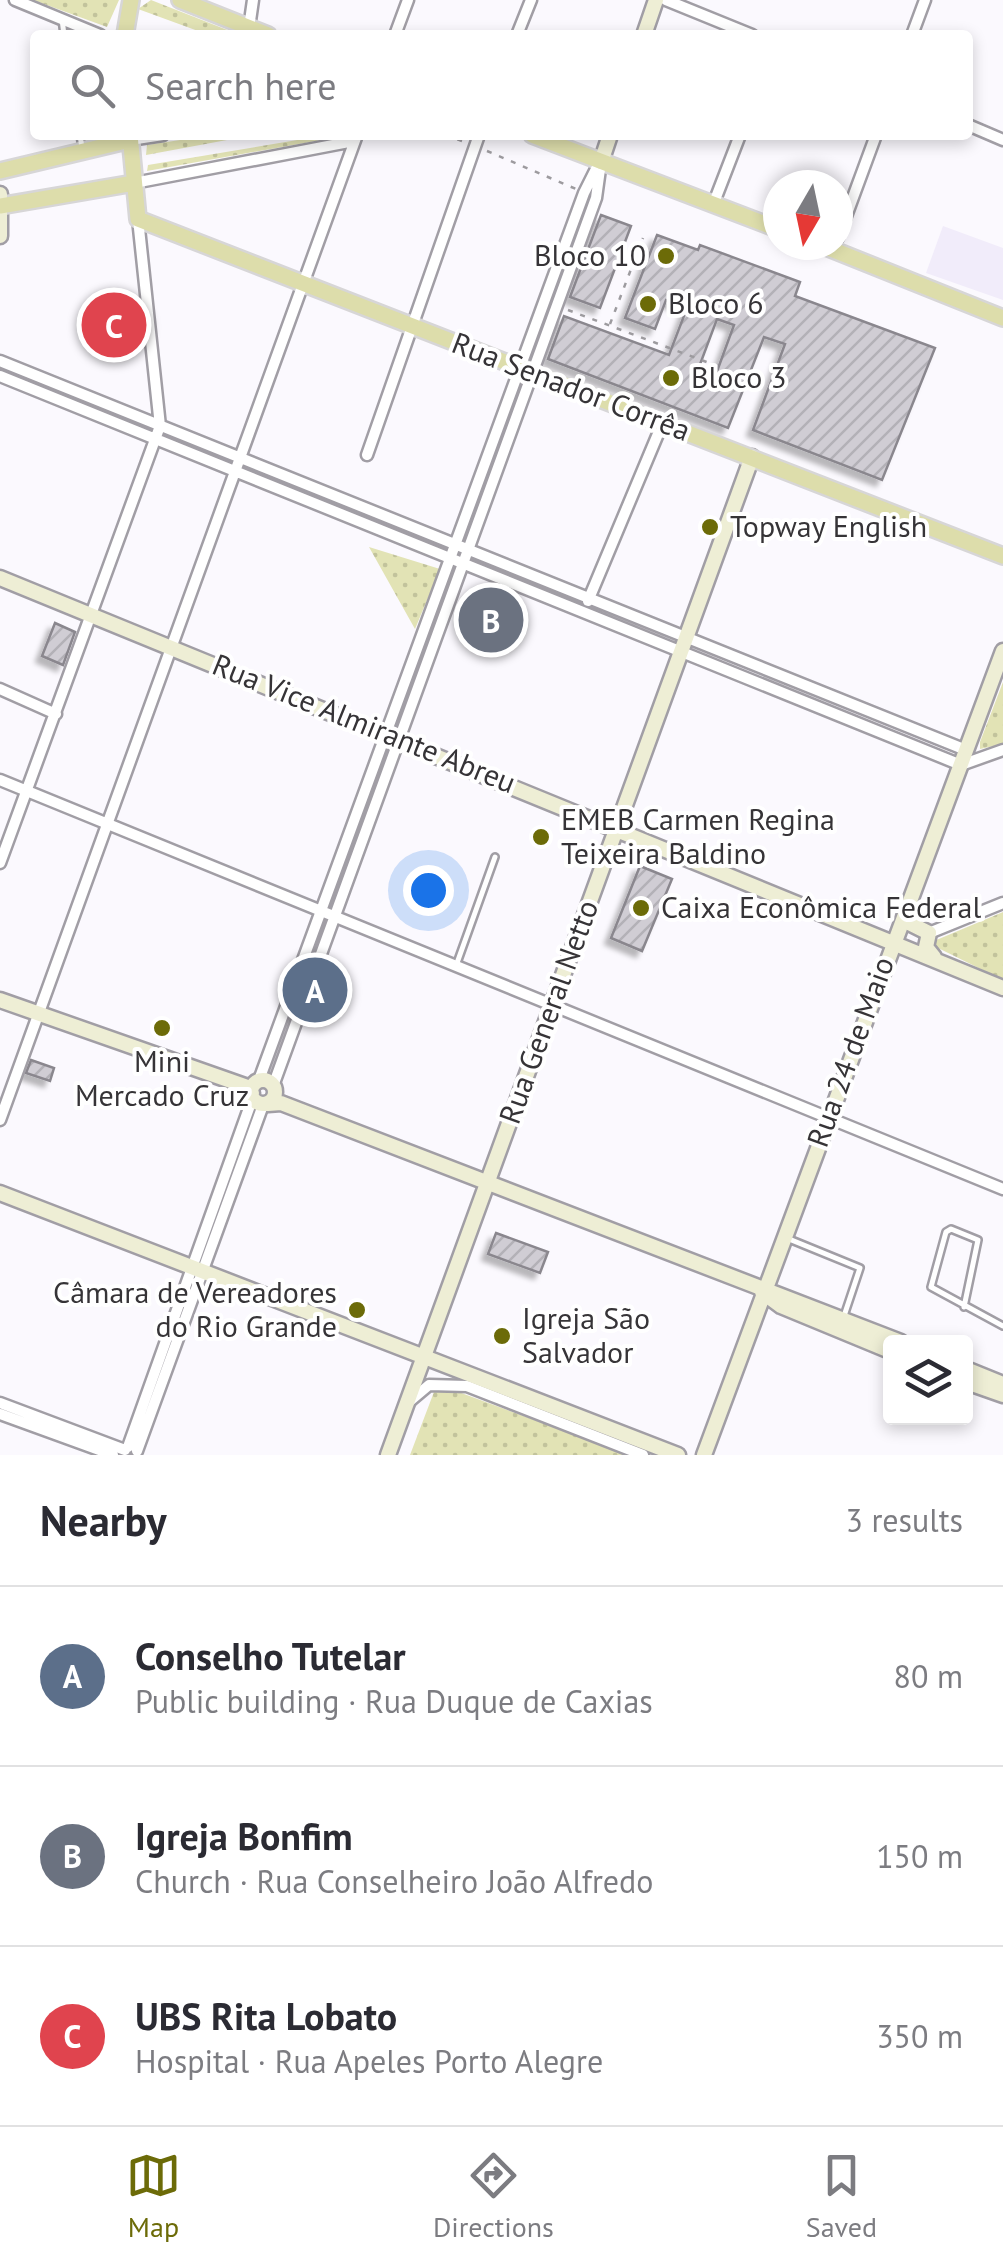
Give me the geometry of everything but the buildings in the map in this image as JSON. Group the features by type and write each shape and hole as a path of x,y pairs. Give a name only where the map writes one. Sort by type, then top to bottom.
{"main road":[{"path":"126,30 131,0"},
{"path":"180,0 254,30"},
{"path":"0,172 82,143 111,140"},
{"path":"130,140 138,220"},
{"path":"545,140 763,223"},
{"path":"1,202 134,184"},
{"name":"Rua Senador Corrêa","path":"138,220 1003,556"},
{"path":"853,253 1003,318"}],"street":[{"path":"15,0 88,30"},
{"path":"249,28 253,0"},
{"path":"397,30 408,0"},
{"path":"520,30 531,0"},
{"path":"646,30 656,0"},
{"path":"666,0 740,30"},
{"path":"914,30 925,0"},
{"path":"973,127 1003,140"},
{"path":"134,184 346,140"},
{"path":"0,1120 355,140"},
{"path":"367,454 477,140"},
{"path":"390,735 422,668 488,490 584,193 608,140"},
{"path":"713,205 738,140"},
{"path":"853,192 874,140"},
{"path":"262,1093 278,1026 321,908 347,856 377,776 409,662 447,556 487,450 555,305 596,198 600,162"},
{"path":"0,236 1,202"},
{"path":"0,863 160,426 138,220"},
{"path":"964,757 821,692 778,676 683,646 627,628 3,378 6,363 633,616 683,646 816,706 964,757 1003,750"},
{"path":"88,412 94,398"},
{"path":"584,610 662,422"},
{"path":"188,451 193,439"},
{"path":"487,450 500,456"},
{"name":"Rua General Netto","path":"388,1455 752,457"},
{"path":"298,495 302,483"},
{"path":"474,484 488,490"},
{"path":"344,514 349,502"},
{"path":"519,585 524,572"},
{"name":"Rua Vice Almirante Abreu","path":"0,578 615,826 1003,988"},
{"path":"627,628 633,616"},
{"name":"Rua 24 de Maio","path":"704,1455 892,940 1003,651"},
{"path":"409,662 422,668"},
{"path":"773,688 778,676"},
{"path":"0,689 56,714"},
{"path":"816,706 821,692"},
{"path":"0,780 1003,1189"},
{"path":"133,1452 157,1404 185,1325 204,1231 214,1202 291,1032 333,913 347,856"},
{"path":"905,906 907,922 929,932 1003,903"},
{"path":"929,932 926,947 939,960"},
{"path":"301,964 314,968"},
{"path":"0,1000 262,1093 762,1292 781,1306 883,1349"},
{"path":"278,1026 291,1032"},
{"path":"133,1452 144,1398 172,1319 217,1236 236,1182 241,1148"},
{"path":"223,1178 236,1182"},
{"path":"0,1193 678,1455"},
{"path":"214,1202 227,1207"},
{"path":"204,1231 217,1236"},
{"path":"762,1292 782,1294 883,1335"},
{"path":"172,1319 185,1325"},
{"path":"166,1336 179,1343"},
{"path":"973,1371 1003,1384"},
{"path":"410,1402 429,1385 467,1386 643,1455"},
{"path":"973,1385 1003,1396"},
{"path":"144,1398 157,1404"},
{"path":"0,1403 133,1452"},
{"path":"0,1414 113,1455"}],"lane":[{"path":"62,19 63,30"},
{"path":"457,964 495,857"},
{"path":"964,1307 978,1240 952,1229 946,1232 932,1286 964,1307 1003,1326"},
{"path":"782,1237 860,1268 843,1319"}],"path":[{"path":"477,140 584,193"},
{"path":"610,326 643,238"},
{"path":"555,305 712,364"}],"shaded area":[{"path":"943,226 1003,248 1003,300 926,273"}],"green space":[{"path":"33,0 119,0 107,27"},
{"path":"151,0 227,30 195,30 138,9"},
{"path":"180,140 227,140 146,155 147,145"},
{"path":"297,140 321,140 147,171 148,165"},
{"path":"369,547 440,569 415,629"},
{"path":"1003,682 1003,744 980,749 980,742"},
{"path":"1003,912 1003,980 936,947 934,941"},
{"path":"437,1384 629,1455 410,1455"}],"place":[{"name":"Bloco 10","path":"666,256"},
{"name":"Bloco 6","path":"648,304"},
{"name":"UBS Rita Lobato","path":"114,325"},
{"name":"Bloco 3","path":"671,378"},
{"name":"Topway English","path":"710,527"},
{"name":"Igreja Bonfim","path":"491,620"},
{"name":"EMEB Carmen Regina Teixeira Baldino","path":"541,837"},
{"name":"Caixa Econômica Federal","path":"641,908"},
{"name":"Conselho Tutelar","path":"315,990"},
{"name":"Mini Mercado Cruz","path":"162,1028"},
{"name":"Câmara de Vereadores do Rio Grande","path":"357,1310"},
{"name":"Igreja São Salvador","path":"502,1336"}]}
